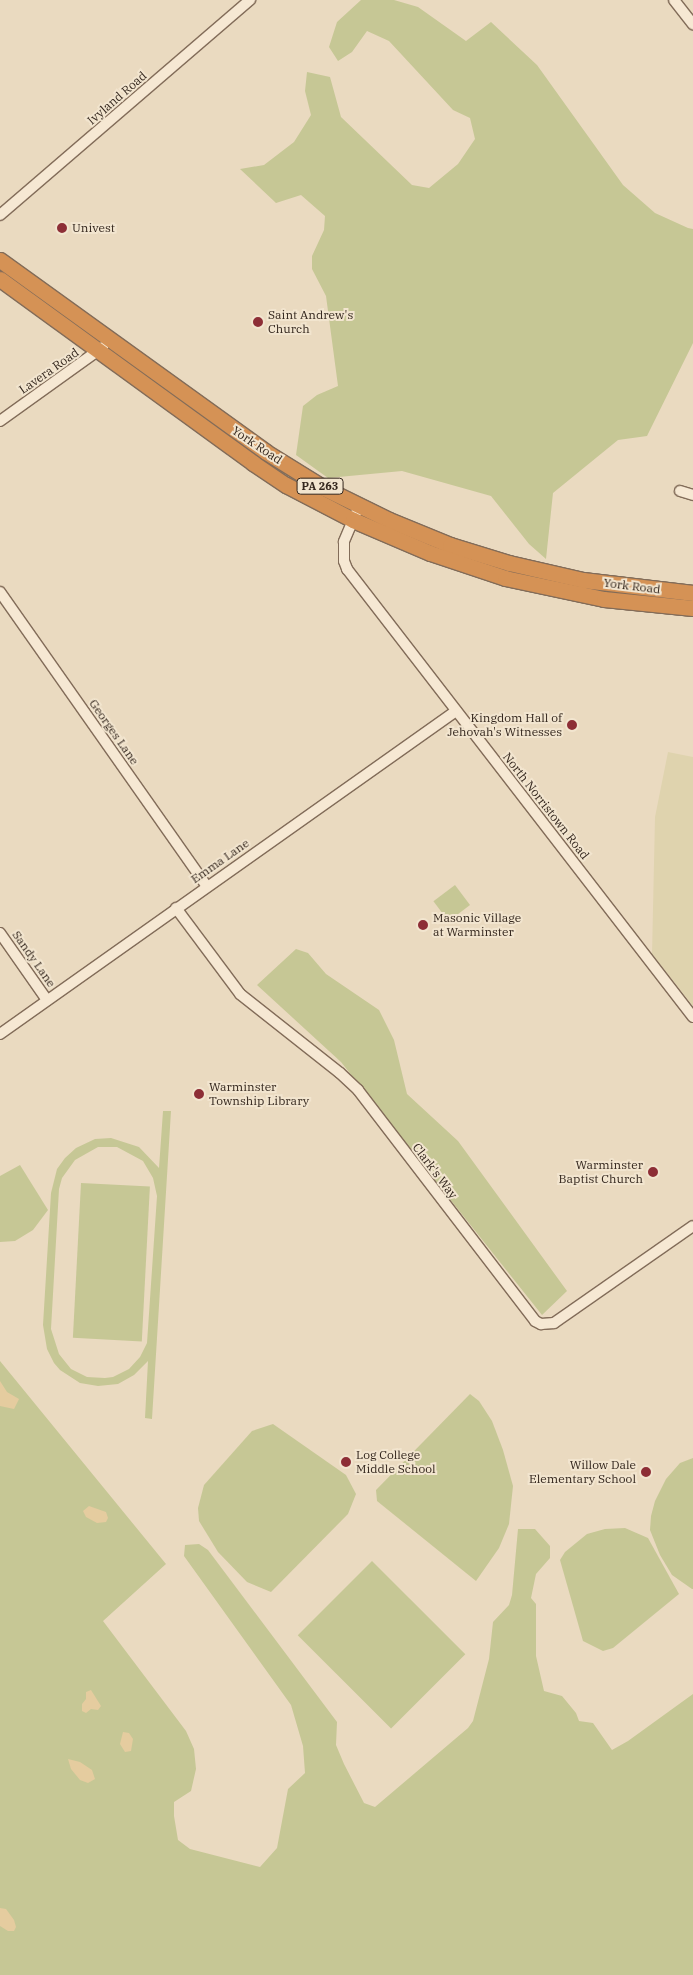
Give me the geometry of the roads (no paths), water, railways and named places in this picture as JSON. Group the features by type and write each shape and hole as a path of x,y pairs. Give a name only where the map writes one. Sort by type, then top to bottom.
{"highway":[{"name":"York Road","path":"0,260 266,452 324,488 359,506 409,529 509,563 583,580 693,591"},
{"name":"York Road","path":"0,279 253,463 286,485 353,520 430,554 506,578 604,599 691,608"}],"street":[{"name":"Ivyland Road","path":"0,216 250,0"},
{"path":"674,0 693,24"},
{"name":"Lavera Road","path":"0,421 112,340"},
{"path":"680,491 693,495"},
{"name":"North Norristown Road","path":"359,506 343,552 347,569 693,1016"},
{"path":"691,608 693,591"},
{"name":"Georges Lane","path":"0,592 207,886"},
{"name":"Emma Lane","path":"0,1034 456,710"},
{"name":"Clark's Way","path":"176,908 240,994 340,1073 358,1090 523,1305 541,1324 554,1323 693,1226"},
{"name":"Sandy Lane","path":"0,933 47,1000"}],"place":[{"name":"Univest","path":"62,228"},
{"name":"Saint Andrew's Church","path":"258,322"},
{"name":"Kingdom Hall of Jehovah's Witnesses","path":"572,725"},
{"name":"Masonic Village at Warminster","path":"423,925"},
{"name":"Warminster Township Library","path":"199,1094"},
{"name":"Warminster Baptist Church","path":"653,1172"},
{"name":"Log College Middle School","path":"346,1462"},
{"name":"Willow Dale Elementary School","path":"646,1472"}]}
